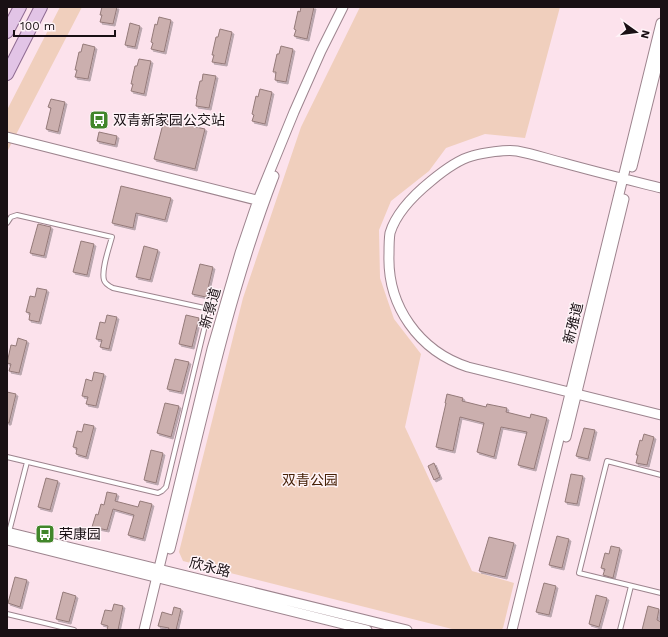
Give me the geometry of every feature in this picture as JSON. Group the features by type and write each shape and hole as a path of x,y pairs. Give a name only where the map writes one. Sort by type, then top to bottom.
{"main road":[{"path":"7,32 20,7"},
{"path":"7,74 41,7"}],"street":[{"name":"新景道","path":"150,630 161,574 212,349 240,253 315,64 343,7"},
{"name":"新景道","path":"260,204 295,123 349,7"},
{"name":"新雅道","path":"517,630 626,179 661,23"},
{"name":"新雅道","path":"626,179 661,50"},
{"path":"7,137 260,204"},
{"path":"7,141 260,204"},
{"path":"661,188 516,151 472,156 455,163 424,186 398,216 390,234 389,261 390,281 396,300 405,318 416,333 437,352 463,366 661,415"},
{"name":"新雅道","path":"512,630 573,394"},
{"name":"欣永路","path":"7,536 161,574 407,630"},
{"name":"新景道","path":"144,630 161,574"},
{"name":"欣永路","path":"161,574 367,630"}],"lane":[{"path":"7,223 11,217 17,215 112,237 103,273 104,280 107,285 113,288 209,309 166,487 162,491 158,493 7,457"},
{"path":"661,475 607,460 579,573 661,593"},
{"path":"7,536 27,462"},
{"path":"620,630 631,586"},
{"path":"7,614 74,630"}],"green space":[{"path":"60,7 82,7 7,152 7,110"},
{"name":"双青公园","path":"360,7 560,7 525,138 485,134 446,148 429,171 391,201 379,230 380,278 394,319 421,354 405,427 472,571 514,583 503,628 501,630 456,630 183,561 179,552 243,298 301,127"}],"building":[{"path":"102,7 117,7 113,24 100,22"},
{"path":"301,7 314,7 307,39 294,36 298,11 300,12"},
{"path":"159,17 171,20 164,52 151,49 155,24 157,25"},
{"path":"130,23 140,26 135,47 125,45"},
{"path":"220,29 232,32 225,64 212,62 216,37 218,37"},
{"path":"83,44 95,47 88,79 75,77 79,52 81,52"},
{"path":"281,46 293,49 286,82 275,80 276,72 273,72 277,54 279,54"},
{"path":"139,59 151,61 144,94 131,91 135,66 137,66"},
{"path":"203,74 216,76 209,108 196,106 196,99"},
{"path":"260,89 272,92 265,124 252,121 256,96 258,97"},
{"path":"51,99 65,102 58,132 46,129 51,108 48,107"},
{"path":"164,120 205,129 195,169 154,159"},
{"path":"99,132 117,136 115,145 97,141"},
{"path":"121,186 171,198 165,220 136,213 133,228 112,223"},
{"path":"38,224 51,227 44,256 30,253"},
{"path":"81,241 94,244 87,275 73,272"},
{"path":"144,246 158,250 150,280 136,277"},
{"path":"200,264 213,267 206,297 192,294"},
{"path":"37,288 47,290 39,322 29,320 30,313 26,312 30,296 35,297"},
{"path":"107,315 117,317 109,349 100,347 102,340 96,339 100,322 105,323"},
{"path":"186,315 199,318 192,347 179,344"},
{"path":"18,338 27,341 19,373 9,371 11,364 7,363 11,345 16,346"},
{"path":"175,359 189,362 181,392 167,389"},
{"path":"94,372 104,374 96,406 86,404 88,397 82,396 86,379 92,381"},
{"path":"7,392 16,394 9,423 7,423"},
{"path":"447,394 463,398 462,401 486,407 487,404 507,408 506,412 530,418 531,414 547,418 534,469 518,465 527,432 501,427 494,457 477,452 484,423 460,417 453,451 436,447"},
{"path":"165,403 179,406 171,437 157,433"},
{"path":"84,424 94,426 86,457 76,454 77,448 73,447 77,431 82,432"},
{"path":"584,428 595,430 588,459 576,456"},
{"path":"644,434 654,437 647,465 636,463 638,455 636,455 640,440 642,441"},
{"path":"151,450 163,453 156,483 144,480"},
{"path":"434,463 440,477 434,480 428,466"},
{"path":"571,474 583,476 577,504 565,502"},
{"path":"46,478 58,481 50,510 38,507"},
{"path":"107,492 117,494 115,501 138,507 140,501 152,504 143,539 128,535 134,515 113,509 107,530 92,527 96,514 98,515 101,504 104,505"},
{"path":"557,536 569,539 562,568 549,565"},
{"path":"489,537 514,543 505,577 479,571"},
{"path":"611,546 620,548 613,578 603,575 605,569 601,568 605,553 609,554"},
{"path":"15,577 27,580 20,607 8,603"},
{"path":"544,583 556,586 549,615 536,612"},
{"path":"63,592 76,596 69,622 56,619"},
{"path":"596,595 607,598 599,627 589,624"},
{"path":"114,604 123,606 118,630 107,630 108,626 101,624 105,610 112,611"},
{"path":"648,606 659,609 657,620 661,622 661,630 642,630"},
{"path":"174,607 181,609 176,630 168,630 169,628 158,626 162,612 172,615"}],"place":[{"name":"双青新家园公交站","path":"99,120"},
{"name":"荣康园","path":"45,534"}]}
